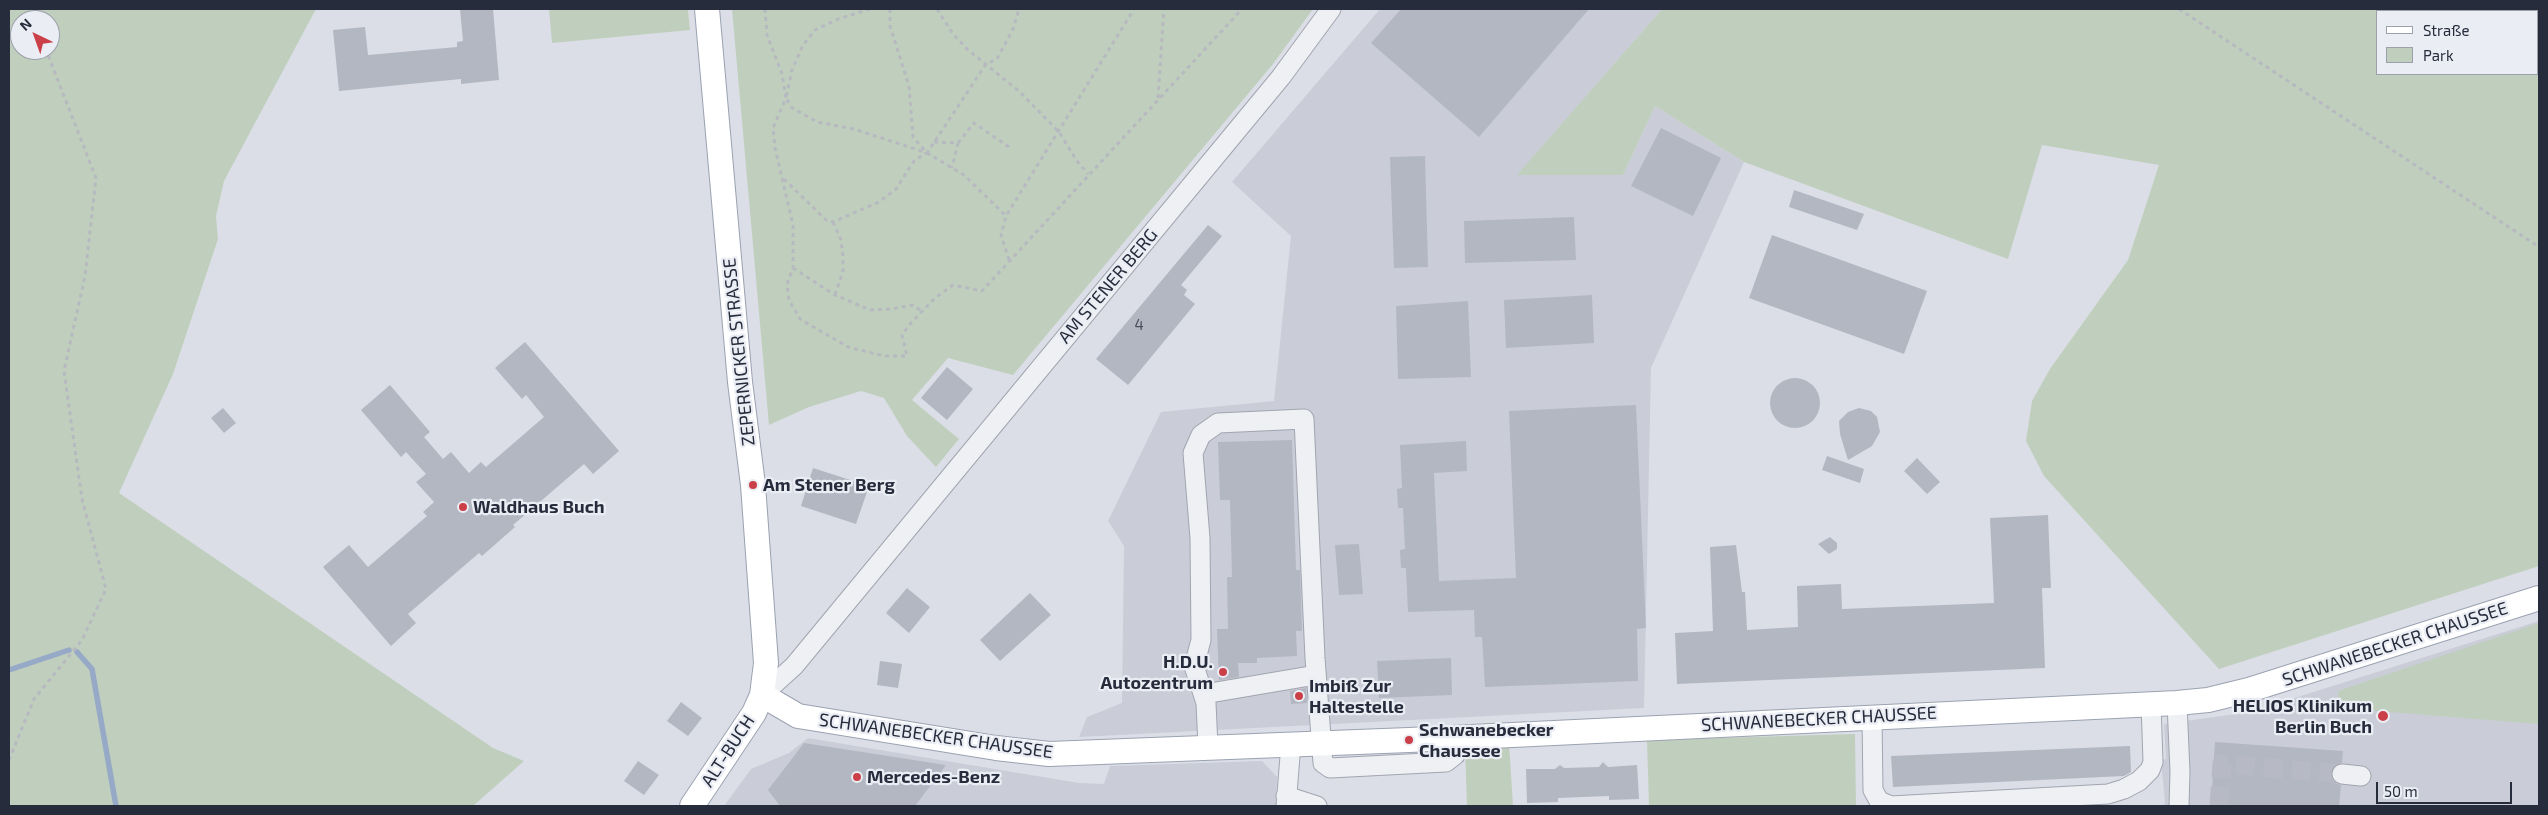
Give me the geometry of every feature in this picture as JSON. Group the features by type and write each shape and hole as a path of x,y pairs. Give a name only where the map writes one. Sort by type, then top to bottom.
{"main road":[{"name":"ZEPERNICKER STRASSE","path":"706,9 766,643 762,695"},
{"name":"SCHWANEBECKER CHAUSSEE","path":"762,695 804,717 1031,753 1105,753 2177,703 2208,700 2249,690 2539,598"},
{"name":"ALT-BUCH","path":"692,806 740,737 762,695"}],"street":[{"name":"AM STENER BERG","path":"762,695 794,666 1281,77 1331,9"},
{"path":"1208,747 1204,694 1194,666 1201,640 1200,538 1193,453 1201,435 1218,423 1304,420 1321,743"},
{"path":"1204,694 1316,675"},
{"path":"2177,703 2180,772 2179,806"},
{"path":"1872,717 1873,790 1879,801 1891,806 2108,794 2124,789 2139,781 2150,770 2153,762 2151,704"},
{"path":"1291,744 1286,801 1317,806"},
{"path":"2342,774 2361,776"}],"path":[{"path":"765,9 767,35 782,74 786,98 791,107 817,122 854,129 927,153 970,181 1006,216"},
{"path":"870,9 838,19 815,30 803,45 792,70 786,98 773,128 775,148 793,225 793,268 787,284 789,300 800,319 848,347 884,356 907,356 902,335 922,311 953,285 982,291 1242,9"},
{"path":"890,9 890,26 909,86 913,137 927,153"},
{"path":"937,9 952,34 1020,92 1059,132 1077,161 1088,174"},
{"path":"783,178 827,221 833,222 880,202 896,189 914,161 927,153 986,64 997,59 1013,29 1019,9"},
{"path":"1009,260 1001,235 1006,216 1134,9"},
{"path":"1158,99 1164,9"},
{"path":"2179,9 2539,247"},
{"path":"9,760 34,699 82,640 106,589 82,499 64,371 85,276 96,178 50,60"},
{"path":"952,168 958,143 974,124 1012,149"},
{"path":"934,142 958,143"},
{"path":"833,222 840,240 843,257 843,271 835,295"},
{"path":"793,268 835,295 870,310 912,305 922,311"}],"shaded area":[{"path":"1380,9 1662,9 1518,175 1623,175 1655,106 1744,162 1651,368 1644,708 1079,737 1087,717 1122,703 1124,546 1108,521 1161,412 1274,401 1291,236 1232,182"},
{"name":"HELIOS Klinikum Berlin Buch","path":"2539,621 2539,806 2162,806 2165,803 2161,760 2166,759 2164,724 2250,712"},
{"path":"808,738 1079,783 1104,784 1110,766 1262,761 1277,777 1276,806 724,806 751,769 789,753"}],"green space":[{"path":"9,9 316,9 224,181 216,216 218,239 173,374 119,493 493,748 524,761 473,806 9,806"},
{"path":"549,9 688,9 690,30 552,43"},
{"path":"732,9 1313,9 1273,64 1013,375 948,358 912,400 959,439 936,467 907,436 884,398 861,391 809,407 769,425"},
{"path":"1662,9 2539,9 2539,566 2219,669 2044,476 2026,441 2032,401 2050,369 2128,260 2159,165 2042,145 2008,259 1744,162 1655,106 1623,175 1517,175"},
{"path":"2539,623 2539,724 2339,708 2338,691"},
{"path":"1855,734 1856,806 1649,806 1647,740"},
{"path":"1509,743 1513,806 1467,806 1465,746"}],"building":[{"path":"460,9 493,9 499,80 461,84 461,79 339,91 333,30 365,27 368,55 457,47 457,42 463,41"},
{"path":"1401,9 1589,9 1479,137 1371,43"},
{"path":"1661,128 1721,158 1693,216 1631,186"},
{"path":"1425,156 1428,267 1394,268 1390,157"},
{"path":"1794,190 1864,214 1857,230 1789,207"},
{"path":"1574,217 1576,260 1465,263 1464,221"},
{"path":"1208,225 1222,236 1181,285 1187,290 1184,295 1195,304 1128,385 1096,359"},
{"path":"1772,235 1927,291 1904,354 1749,298"},
{"path":"1592,295 1594,343 1506,348 1504,300"},
{"path":"1468,301 1471,377 1398,379 1396,306"},
{"name":"Waldhaus Buch","path":"525,342 619,451 593,474 584,464 513,525 515,527 482,556 479,553 408,614 416,623 391,646 323,567 349,545 368,567 427,516 423,512 434,502 416,482 426,474 406,452 401,457 361,410 390,385 430,432 424,437 443,459 451,452 469,473 481,462 486,467 544,417 526,395 522,399 495,368"},
{"path":"947,367 973,389 947,420 921,398"},
{"path":"1795,378 1804,380 1815,389 1820,403 1818,412 1809,423 1795,428 1786,426 1775,417 1770,403 1772,394 1781,383"},
{"path":"1636,405 1646,628 1637,629 1638,681 1485,687 1482,637 1475,637 1474,610 1408,612 1406,568 1401,568 1400,550 1405,549 1403,508 1398,508 1397,489 1402,488 1400,445 1466,441 1467,471 1434,473 1439,581 1516,578 1509,411"},
{"path":"223,408 236,423 224,433 211,418"},
{"path":"1859,408 1871,411 1877,417 1880,432 1872,446 1848,460 1840,434 1839,421 1848,412"},
{"path":"1292,440 1296,570 1300,570 1302,631 1296,631 1297,656 1257,658 1257,663 1238,663 1239,677 1219,680 1217,629 1228,629 1227,577 1232,577 1230,500 1220,500 1218,442"},
{"path":"1827,456 1864,469 1860,483 1822,470"},
{"path":"1917,458 1940,482 1927,494 1904,471"},
{"path":"813,468 869,486 856,524 801,506"},
{"path":"2048,515 2051,588 2042,588 2045,668 1677,684 1675,633 1713,631 1710,547 1736,545 1742,592 1745,592 1747,630 1798,627 1797,586 1841,584 1842,609 1994,603 1990,518"},
{"path":"1830,537 1837,543 1837,549 1829,554 1818,544"},
{"path":"1359,544 1363,594 1339,595 1335,545"},
{"path":"907,588 930,607 909,633 886,613"},
{"path":"1030,593 1051,615 1000,661 980,640"},
{"path":"1451,658 1452,695 1379,698 1377,661"},
{"path":"880,661 902,664 898,688 877,685"},
{"name":"Imbiß Zur Haltestelle","path":"1306,688 1307,703 1291,704 1290,691"},
{"path":"681,702 702,718 688,736 667,721"},
{"path":"2215,742 2343,751 2342,763 2333,767 2331,773 2335,783 2341,785 2339,806 2211,806"},
{"name":"Mercedes-Benz","path":"804,743 946,765 915,806 780,806 768,790"},
{"path":"2130,746 2131,772 2124,776 1893,787 1891,756"},
{"path":"638,761 659,775 644,795 624,781"},
{"path":"1603,762 1608,767 1637,765 1639,799 1609,800 1609,796 1558,798 1558,802 1527,803 1526,769 1555,769 1560,765 1564,768 1599,767"}],"waterway":[{"path":"9,670 69,650"},
{"path":"77,652 92,669 116,806"}],"tunnel":[{"path":"2219,806 2222,764 2342,774"}],"place":[{"name":"Am Stener Berg","path":"753,485"},
{"name":"Waldhaus Buch","path":"463,507"},
{"name":"H.D.U. Autozentrum","path":"1223,672"},
{"name":"Imbiß Zur Haltestelle","path":"1299,696"},
{"name":"HELIOS Klinikum Berlin Buch","path":"2383,716"},
{"name":"Schwanebecker Chaussee","path":"1409,740"},
{"name":"Mercedes-Benz","path":"857,777"}]}
